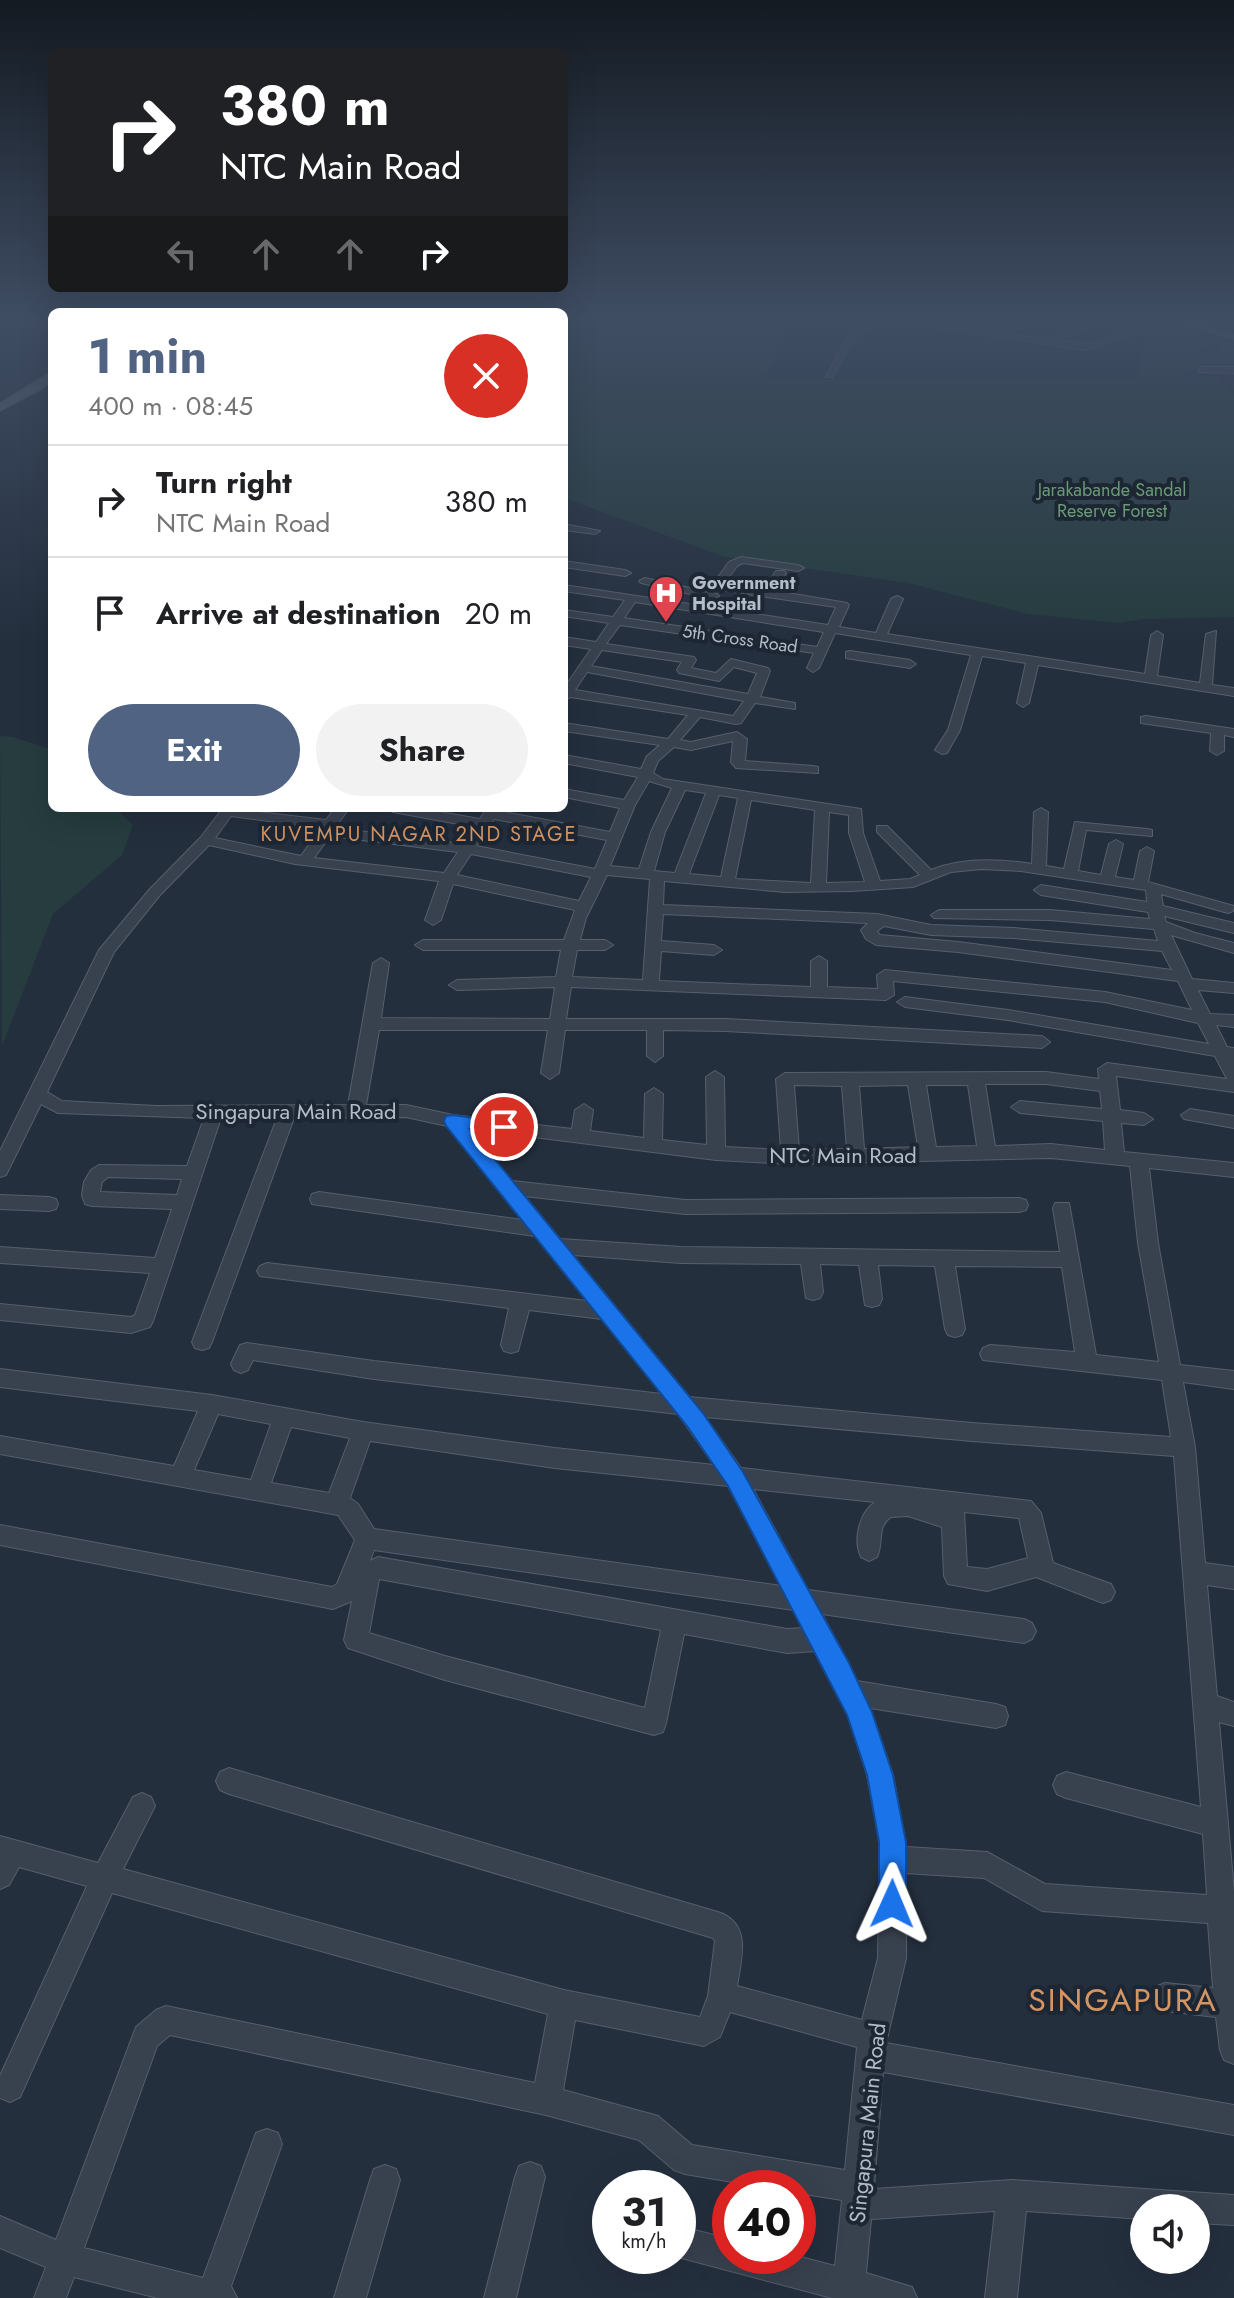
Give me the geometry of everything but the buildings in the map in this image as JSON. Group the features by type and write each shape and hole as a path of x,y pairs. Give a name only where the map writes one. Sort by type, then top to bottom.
{"street":[{"path":"568,528 595,531"},
{"path":"707,609 733,564 741,560 798,568"},
{"path":"568,565 625,573"},
{"path":"769,593 780,573"},
{"path":"645,581 715,591 769,593 843,605 813,668"},
{"path":"568,589 1033,660 1234,703"},
{"path":"568,691 632,598"},
{"path":"880,636 897,599"},
{"name":"5th Cross Road","path":"568,614 822,651"},
{"path":"1206,687 1212,634"},
{"path":"1148,684 1157,635"},
{"path":"568,642 690,660 683,670 719,677 731,663 764,671 753,698 736,720 692,718 568,697"},
{"path":"850,655 908,670 919,642"},
{"path":"942,750 954,730 978,651"},
{"path":"1023,703 1033,660"},
{"path":"568,668 791,706"},
{"path":"1148,684 1234,692"},
{"path":"692,718 728,731"},
{"path":"550,1073 571,943 584,907 628,805 652,759 671,743 692,718"},
{"path":"1146,720 1234,733"},
{"path":"568,728 691,746 737,736 740,739 738,762 741,765 813,770"},
{"path":"1217,730 1217,751"},
{"path":"568,760 646,774 659,782 856,812 856,833 874,886"},
{"path":"651,984 655,909 651,876 658,832 680,785"},
{"path":"680,879 715,789"},
{"path":"568,794 628,805"},
{"path":"727,883 738,814 746,794"},
{"path":"818,887 822,808"},
{"path":"0,1170 107,950 227,812"},
{"path":"240,812 601,872 727,883 874,886 913,883 948,868 981,865 1146,886 1228,908"},
{"path":"305,861 339,812"},
{"path":"448,812 489,815 616,837"},
{"path":"1041,812 1037,870 1041,890 1061,937 1065,961"},
{"path":"433,920 448,878 489,815"},
{"path":"1070,874 1080,825 1147,833"},
{"path":"882,829 929,876"},
{"path":"206,840 235,849 305,861 448,878 584,907"},
{"path":"1107,880 1116,844"},
{"path":"1147,851 1146,886 1168,947 1229,1053 1234,1076"},
{"path":"1041,890 1155,908 1234,928"},
{"path":"655,909 877,919"},
{"path":"939,915 1050,915 1161,925 1190,937 1234,948"},
{"path":"1168,947 931,930 881,921 869,930 876,940 1065,961 1234,988"},
{"path":"423,945 605,945"},
{"path":"655,946 714,950"},
{"path":"814,997 819,961"},
{"path":"356,1111 381,963"},
{"path":"457,985 564,982 651,984 814,997 886,995 885,975 1105,997 1207,1019 1234,1021"},
{"path":"905,1002 1088,1028 1229,1053"},
{"path":"372,1024 725,1025 1042,1042"},
{"path":"655,1026 655,1056"},
{"path":"1115,1156 1107,1069 1234,1086"},
{"path":"715,1077 716,1153"},
{"path":"975,1077 987,1152"},
{"path":"790,1157 785,1079 1046,1078 1107,1086"},
{"path":"916,1079 928,1154"},
{"path":"850,1080 856,1155"},
{"path":"653,1145 654,1094"},
{"name":"Singapura Main Road","path":"39,1095 58,1107 406,1111 453,1121 684,1406 736,1479 859,1712 880,1775 893,1859 892,1958 871,2046 850,2291"},
{"path":"1020,1107 1144,1119"},
{"path":"580,1136 584,1110"},
{"path":"0,1312 137,1325 143,1321 215,1111"},
{"path":"202,1342 288,1111"},
{"path":"1190,1115 1234,1122"},
{"name":"NTC Main Road","path":"453,1121 716,1153 790,1157 1051,1151 1234,1170"},
{"path":"1139,1161 1148,1243 1184,1447 1214,1824 1225,1855 1222,1910 1228,1950 1227,2004 1234,2050"},
{"path":"184,1202 92,1199 90,1191 96,1176 105,1170 194,1173"},
{"path":"505,1187 685,1207 1019,1205"},
{"path":"319,1199 661,1255 1071,1260"},
{"path":"0,1202 49,1204"},
{"path":"1062,1208 1087,1362"},
{"path":"0,1255 163,1266"},
{"path":"810,1258 813,1292"},
{"path":"868,1259 872,1299"},
{"path":"944,1260 955,1329"},
{"path":"267,1271 608,1312"},
{"path":"511,1345 521,1301"},
{"path":"241,1364 247,1351 251,1351 374,1370 684,1406 1184,1447"},
{"path":"990,1354 1234,1380"},
{"path":"0,1378 212,1404 363,1431 736,1479 952,1511"},
{"path":"180,1477 212,1404"},
{"path":"258,1490 284,1417"},
{"path":"336,1505 363,1431"},
{"path":"0,1445 336,1505 347,1508 367,1539 1024,1631"},
{"path":"869,1550 871,1523 893,1505 952,1511 1028,1510 1041,1565 1053,1576 1103,1592"},
{"path":"952,1511 956,1576 987,1580 1041,1565"},
{"path":"0,1535 333,1598 345,1592 367,1539"},
{"path":"675,1621 654,1723 445,1668 356,1640 369,1572 378,1568 675,1621 787,1641 823,1639"},
{"path":"1194,1572 1234,1578"},
{"path":"848,1692 996,1716"},
{"path":"1205,1705 1234,1714"},
{"path":"4,1860 105,1877 564,2004 704,2032 710,2027 722,1996 729,1941 721,1927 229,1781"},
{"path":"1066,1785 1214,1824"},
{"path":"10,2087 105,1877 142,1806"},
{"path":"893,1859 987,1865 1042,1897 1222,1910"},
{"path":"722,1996 871,2046 1234,2120"},
{"path":"1165,1997 1227,2004"},
{"path":"546,2100 564,2004"},
{"path":"50,2298 146,2037 166,2020 546,2100 647,2127 685,2159 858,2197 1012,2195 1234,2210"},
{"path":"0,2232 65,2259 215,2297 267,2144"},
{"path":"500,2298 530,2177"},
{"path":"350,2298 385,2180"},
{"path":"1001,2298 1012,2195"},
{"path":"795,2274 850,2291 901,2298"}],"green space":[{"name":"Jarakabande Sandal Reserve Forest","path":"568,424 1234,424 1234,617 1145,619 1119,623 1028,614 908,583 725,557 568,499"},
{"path":"0,736 48,749 48,812 119,812 133,825 122,855 53,914 2,1046"}],"place":[{"name":"Government Hospital","path":"666,624"}],"district":[{"name":"KUVEMPU NAGAR 2ND STAGE","path":"419,834"},
{"name":"SINGAPURA","path":"1123,2000"}],"route":[{"path":"504,1127 453,1121 695,1420 736,1479 840,1671 859,1712 880,1775 893,1842 892,1904"}]}
